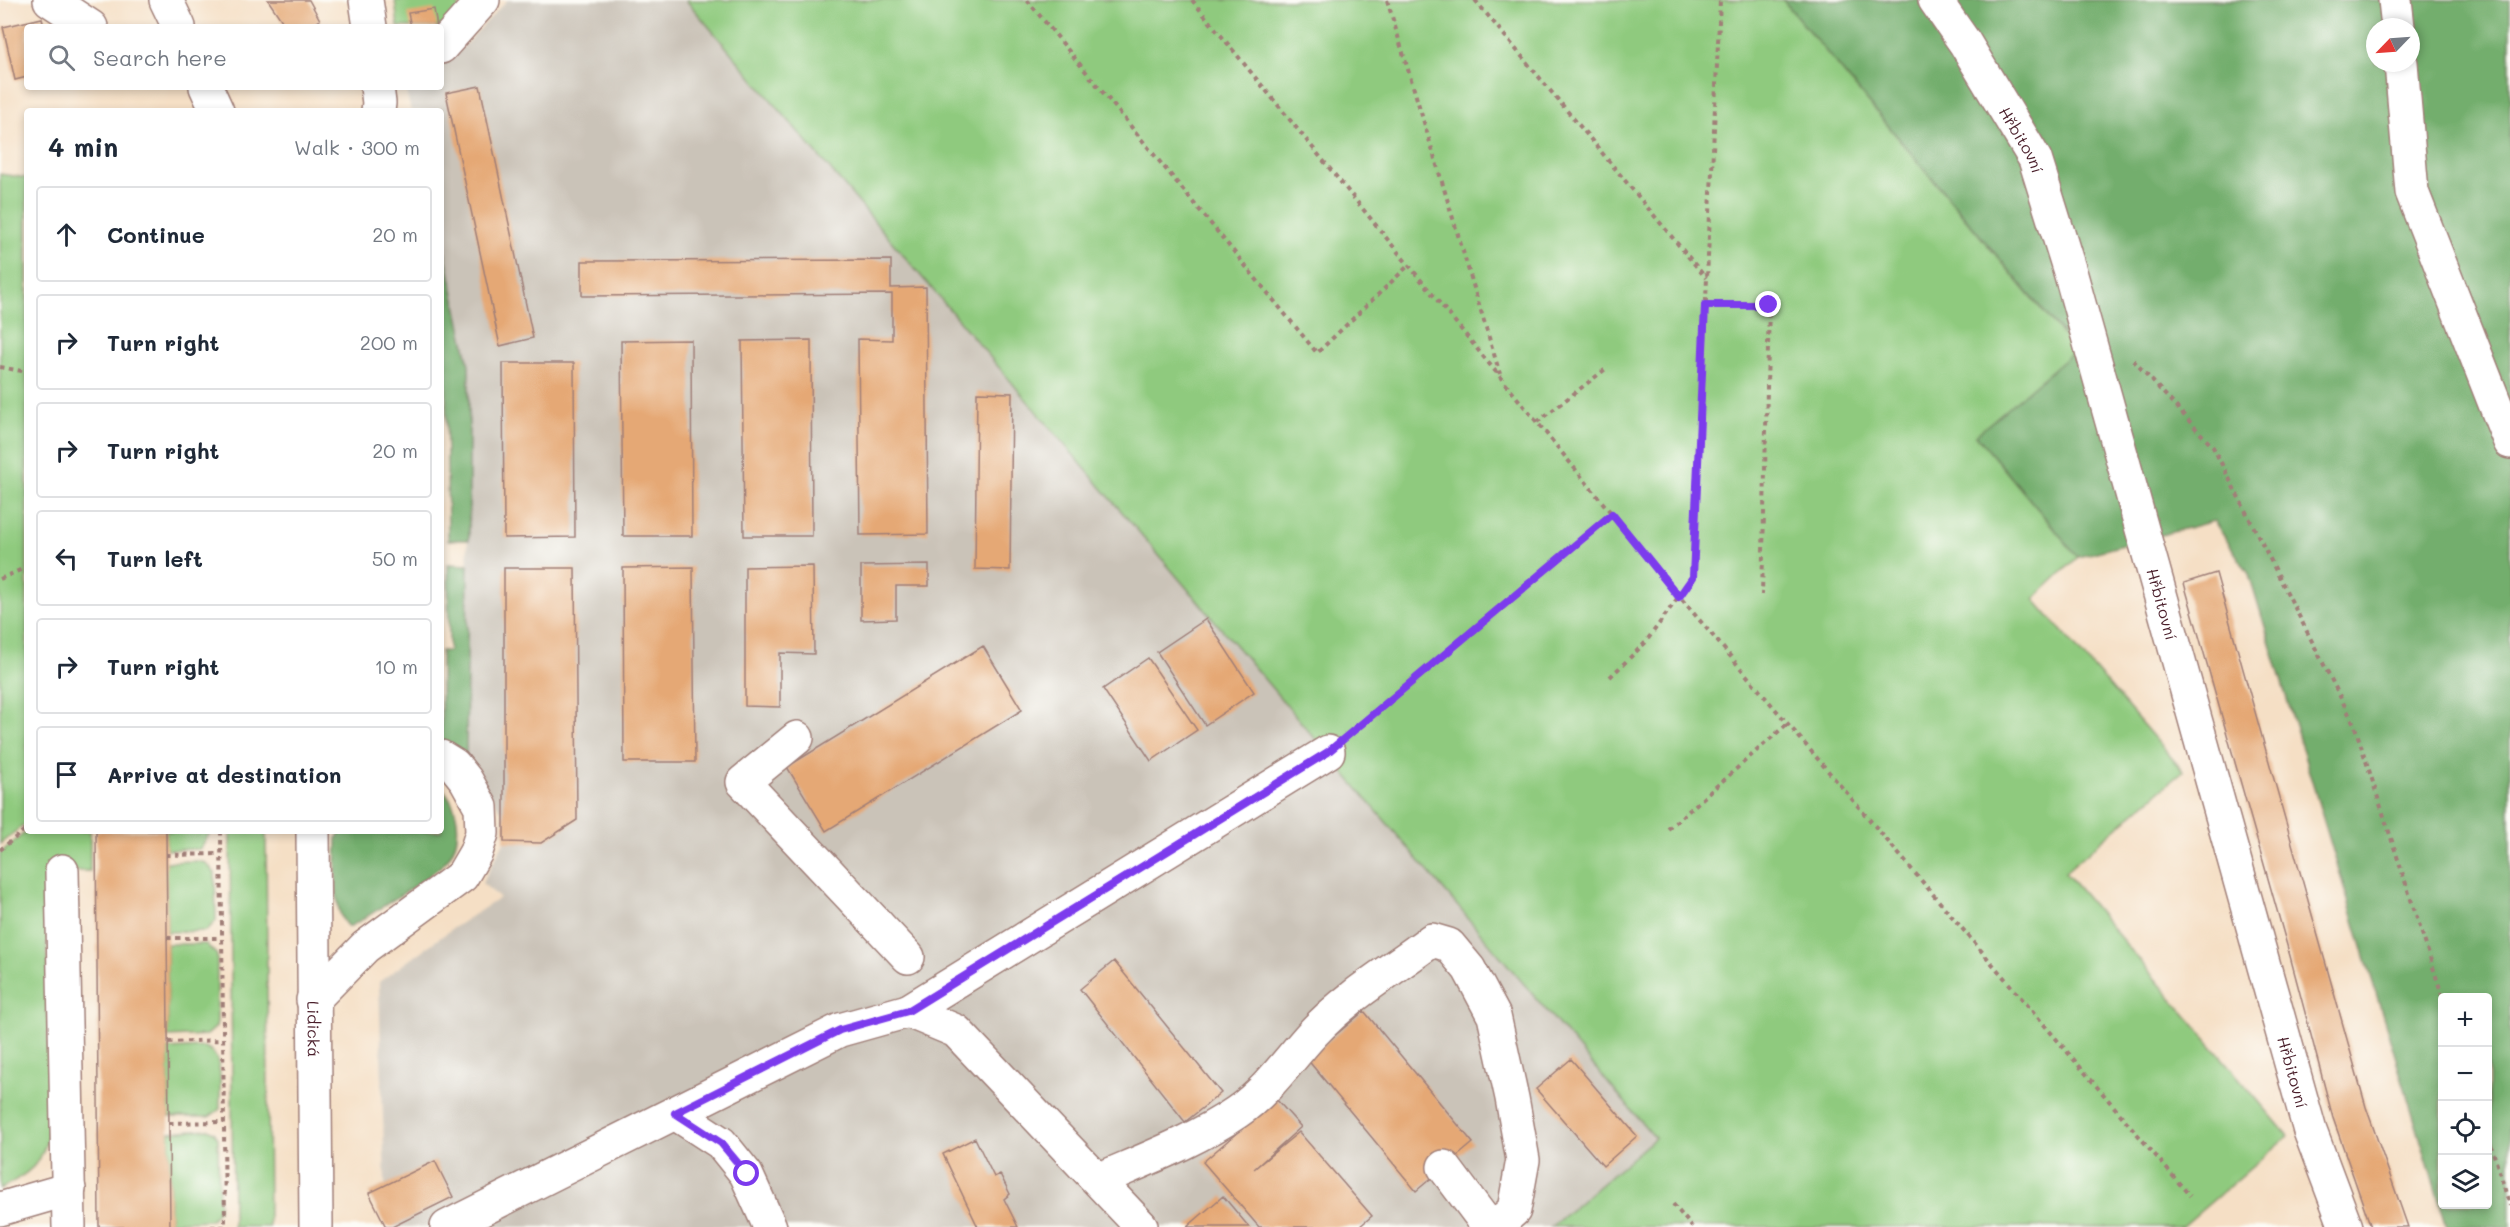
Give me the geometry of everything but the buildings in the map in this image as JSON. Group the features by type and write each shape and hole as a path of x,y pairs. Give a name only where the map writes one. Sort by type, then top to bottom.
{"street":[{"path":"50,0 86,24"},
{"path":"166,0 178,24"},
{"path":"366,0 370,24"},
{"path":"444,44 483,0"},
{"name":"Hřbitovní","path":"1935,0 1965,43 2035,159 2072,275 2310,1131 2346,1227"},
{"path":"2396,0 2397,18"},
{"path":"2402,72 2412,192 2510,442"},
{"path":"207,90 216,108"},
{"path":"798,738 743,782 908,957"},
{"path":"447,1227 484,1219 675,1113 840,1030 908,1011 1328,752"},
{"path":"313,1000 365,947 462,876 476,852 483,832 481,807 466,780 454,765 444,759"},
{"name":"Lidická","path":"313,834 316,1227"},
{"path":"63,871 69,1227"},
{"path":"1098,1180 1189,1140 1238,1112 1269,1085 1313,1032 1348,1001 1432,940 1449,945 1469,969 1494,1016 1512,1098 1523,1160 1514,1210 1494,1227"},
{"path":"908,1011 956,1031 1141,1227"},
{"path":"675,1113 721,1143 747,1174 770,1227"},
{"path":"1444,1167 1489,1227"},
{"path":"0,1209 69,1189"}],"path":[{"path":"1027,0 1317,353 1409,265"},
{"path":"1192,0 1679,597 2190,1196"},
{"path":"1387,0 1501,378"},
{"path":"1475,0 1706,279"},
{"path":"1610,677 1645,643 1693,577 1720,0"},
{"path":"1705,305 1769,305 1762,595"},
{"path":"2126,353 2213,447 2354,724 2441,993"},
{"path":"0,367 24,371"},
{"path":"1537,422 1607,368"},
{"path":"1328,752 1612,514"},
{"path":"0,579 24,568"},
{"path":"1668,829 1787,724"},
{"path":"0,850 24,830"},
{"path":"211,1227 225,1227 221,834"},
{"path":"166,855 220,854"},
{"path":"167,938 222,938"},
{"path":"168,1042 223,1040"},
{"path":"169,1123 224,1122"},
{"path":"2492,1151 2510,1206"},
{"path":"1672,1204 1692,1227"}],"shaded area":[{"path":"507,0 686,0 1655,1138 1551,1227 386,1227 369,1193 385,1185 379,982 456,926 500,898 482,883 504,842 502,812 466,759 469,365 444,256 444,108 410,108 406,91 444,90 444,62 464,46"}],"green space":[{"path":"395,0 459,0 459,15 444,25 398,24"},
{"path":"686,0 1783,0 2076,351 1976,435 2078,557 2034,599 2183,771 2065,872 2288,1136 2182,1227 1551,1227 1655,1138"},
{"path":"1783,0 2510,0 2510,1227 2447,1227 2442,1209 2492,1209 2492,993 2438,993 2438,1197 2249,574 2214,521 2078,557 1976,435 2076,350"},
{"path":"0,174 24,178 24,824 0,844"},
{"path":"444,249 469,365 469,540 448,540"},
{"path":"448,564 468,565 466,759 444,747 444,651 449,651"},
{"path":"444,791 453,805 458,826 454,848 441,866 422,881 349,927 343,921 337,900 339,834 444,834"},
{"path":"24,833 90,834 90,871 46,871 49,1131 39,1160 27,1173 0,1189 0,853"},
{"path":"166,834 209,834 200,849 166,850"},
{"path":"230,834 266,834 269,1227 233,1227"},
{"path":"166,862 206,863 215,873 216,921 206,931 167,932"},
{"path":"167,944 206,944 217,955 217,1021 216,1027 207,1035 168,1037"},
{"path":"205,1047 212,1051 219,1065 220,1109 209,1117 169,1117 168,1049"},
{"path":"208,1129 218,1138 219,1209 211,1220 170,1222 169,1132"}],"route":[{"path":"747,1174 721,1143 675,1113 840,1030 908,1011 1328,752 1612,514 1679,597 1693,577 1705,305 1769,305"}]}
